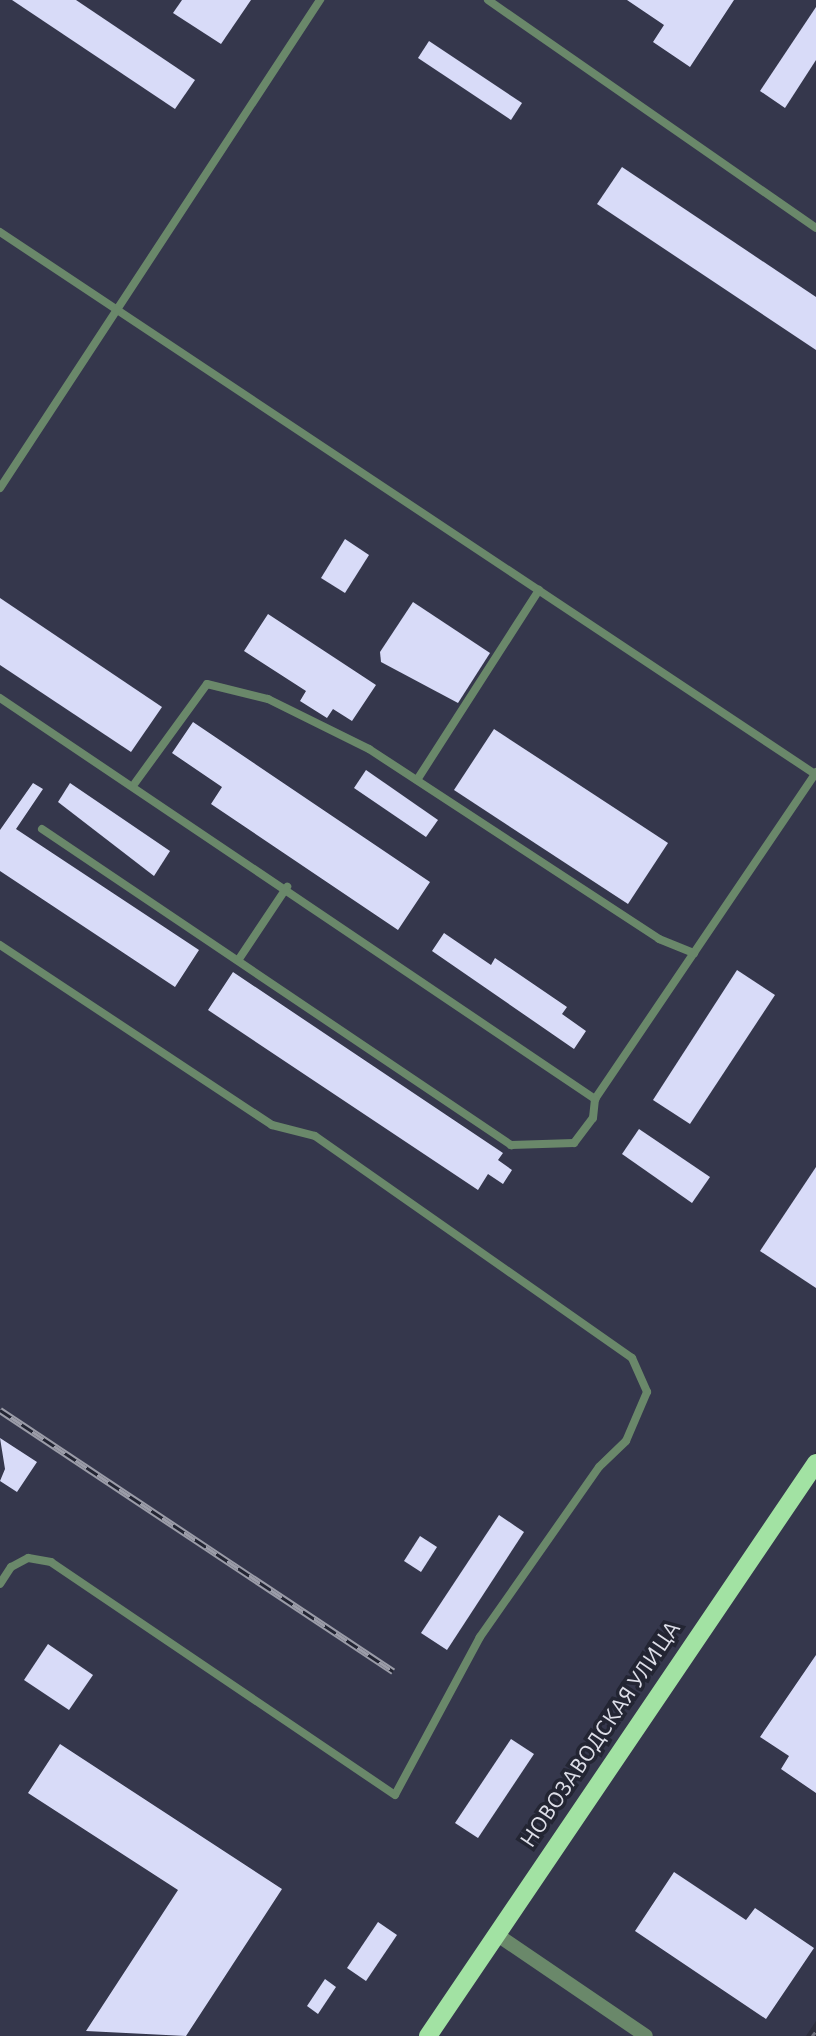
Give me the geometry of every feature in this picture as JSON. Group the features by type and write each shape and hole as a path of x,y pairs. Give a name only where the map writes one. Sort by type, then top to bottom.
{"main road":[{"name":"НОВОЗАВОДСКАЯ УЛИЦА","path":"428,2036 816,1463"}],"street":[{"path":"496,1934 646,2036"}],"lane":[{"path":"0,488 120,312 320,0"},
{"path":"488,0 816,228"},
{"path":"0,232 816,773 595,1099 593,1118 575,1143 511,1145 239,959 42,829"},
{"path":"417,780 539,590"},
{"path":"135,783 207,684 268,699 417,780 659,939 694,953"},
{"path":"0,698 135,783 595,1099"},
{"path":"239,959 287,887"},
{"path":"0,945 272,1125 315,1136 632,1359 647,1392 626,1441 598,1467 480,1637 395,1795 51,1562 29,1558 11,1567 0,1584"}],"path":[{"path":"812,2036 816,2031"}],"shaded area":[{"path":"0,0 816,0 816,1451 428,2036 0,2036"},
{"path":"816,1472 816,2021 806,2036 652,2036 501,1934"},
{"path":"498,1939 641,2036 434,2036"}],"building":[{"path":"12,0 76,0 195,80 175,109"},
{"path":"182,0 251,0 221,44 173,13"},
{"path":"627,0 734,0 690,67 653,42 664,25"},
{"path":"816,7 816,60 785,108 760,91"},
{"path":"429,41 522,103 511,120 418,58"},
{"path":"622,167 816,297 816,350 597,204"},
{"path":"345,539 369,555 345,593 321,578"},
{"path":"0,598 162,707 131,752 0,665"},
{"path":"413,602 490,653 458,703 381,662 380,652"},
{"path":"268,614 376,685 352,721 333,709 327,718 300,701 306,691 244,651"},
{"path":"193,722 430,882 398,930 211,804 222,787 172,753"},
{"path":"494,729 668,843 628,904 454,790"},
{"path":"366,770 438,820 426,837 354,788"},
{"path":"33,783 43,789 16,829 199,950 175,987 0,871 0,830"},
{"path":"70,783 170,851 154,876 58,802"},
{"path":"444,933 491,965 495,958 567,1007 562,1014 586,1031 574,1049 432,951"},
{"path":"737,970 775,995 690,1124 653,1100"},
{"path":"233,972 503,1153 498,1160 512,1170 503,1184 488,1174 478,1190 208,1010"},
{"path":"639,1129 710,1177 692,1203 622,1154"},
{"path":"816,1167 816,1288 760,1251"},
{"path":"0,1438 37,1462 17,1492 0,1481 5,1469"},
{"path":"499,1515 524,1532 447,1650 421,1633"},
{"path":"420,1536 437,1547 421,1572 404,1561"},
{"path":"48,1644 93,1675 69,1710 24,1680"},
{"path":"816,1655 816,1793 781,1769 789,1756 760,1737"},
{"path":"511,1739 534,1754 478,1838 455,1823"},
{"path":"60,1744 282,1889 186,2036 86,2031 178,1890 28,1793"},
{"path":"674,1872 746,1920 755,1908 814,1948 766,2019 635,1931"},
{"path":"378,1922 397,1935 366,1981 347,1968"},
{"path":"325,1979 336,1987 318,2014 307,2006"}],"railway":[{"path":"0,1410 393,1671"}]}
